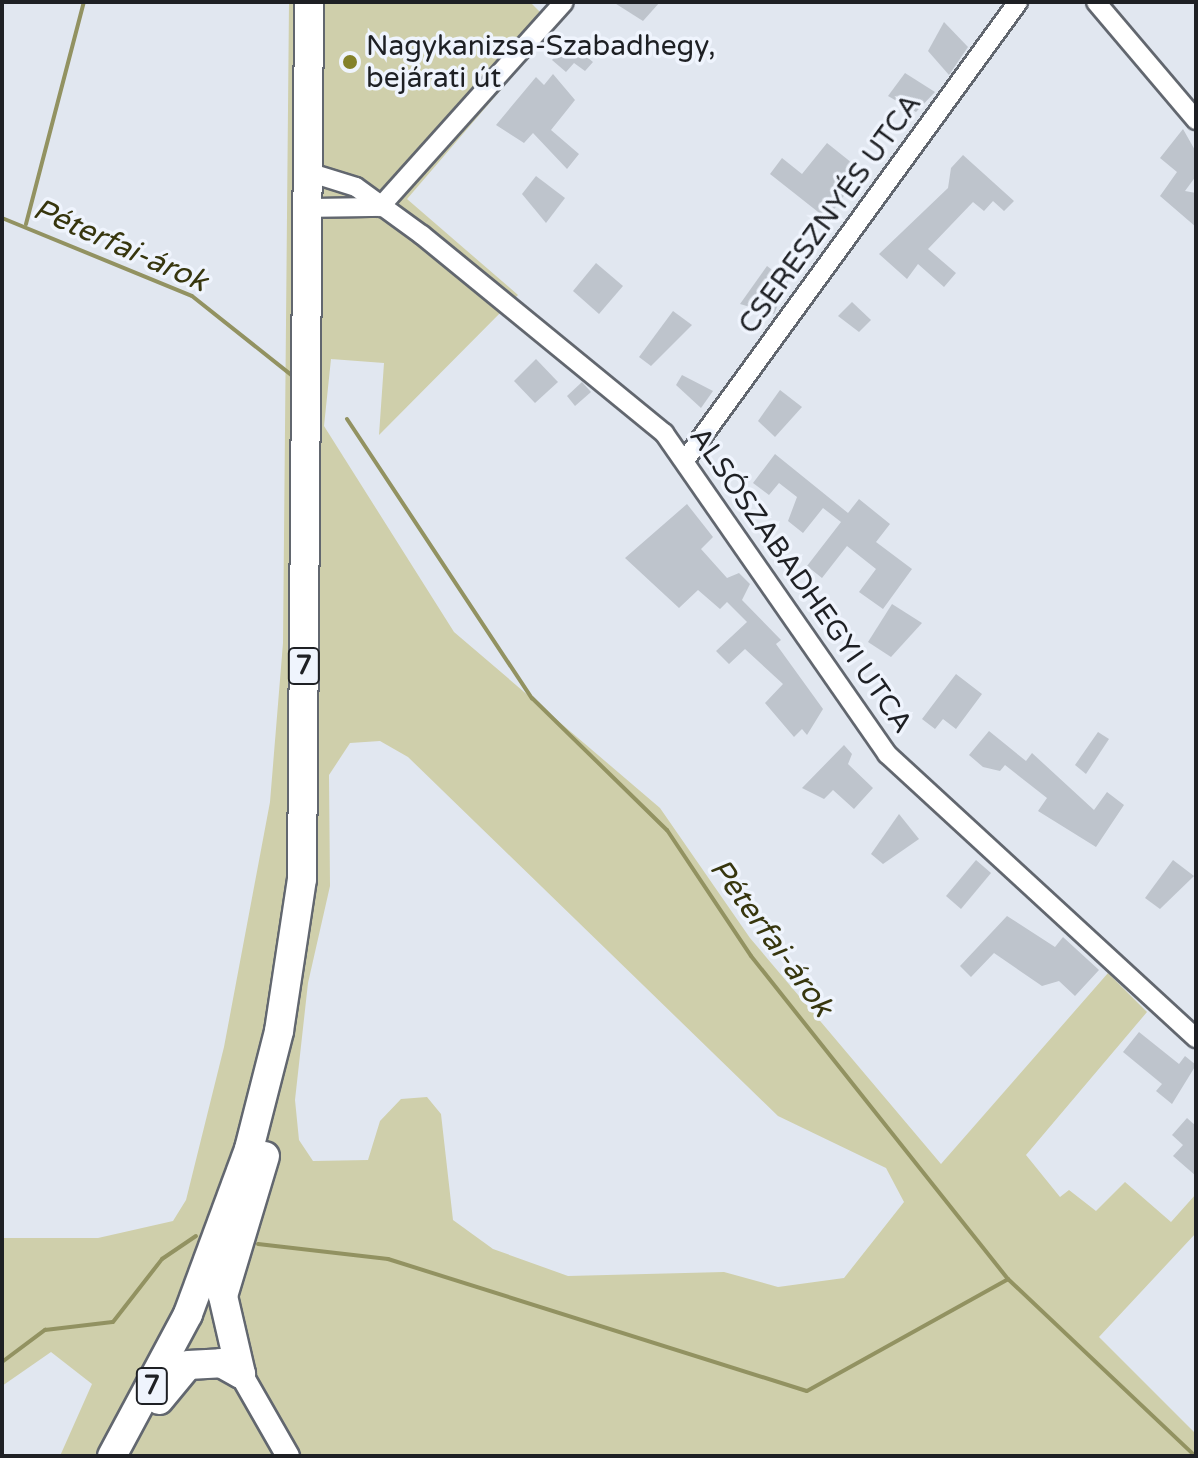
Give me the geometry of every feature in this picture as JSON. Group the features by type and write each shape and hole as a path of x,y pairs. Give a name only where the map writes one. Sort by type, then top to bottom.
{"main road":[{"name":"7","path":"112,1456 188,1314 249,1149 279,1031 302,879 309,2"},
{"path":"241,1374 223,1296 280,1091 279,1031"},
{"path":"188,1314 241,1374"},
{"path":"126,1456 188,1365 221,1363 241,1374"}],"street":[{"path":"308,208 380,207 564,2"},
{"name":"CSERESZNYÉS UTCA","path":"686,459 1018,2"},
{"path":"1096,2 1196,120"},
{"name":"ALSÓSZABADHEGYI UTCA","path":"308,172 356,187 500,294 686,459 887,754 1196,1038"},
{"path":"241,1374 288,1456"}],"green space":[{"path":"289,2 530,2 555,27 407,199 518,295 379,435 384,363 331,359 324,426 454,632 660,808 750,938 941,1164 1108,973 1147,1012 1026,1155 1060,1197 1069,1190 1096,1211 1125,1182 1171,1222 1196,1194 1196,1233 1099,1337 1196,1434 1196,1456 60,1456 92,1384 51,1352 2,1386 2,1238 98,1238 173,1221 186,1200 224,1047 270,802 283,643","holes":["380,741 408,757 778,1116 886,1168 904,1202 844,1278 778,1287 724,1272 568,1276 493,1249 453,1220 441,1114 427,1097 401,1099 380,1121 368,1160 313,1161 299,1140 295,1100 308,983 330,886 329,775 350,743"]}],"building":[{"path":"613,2 660,2 643,21"},
{"path":"944,22 968,47 949,75 928,51"},
{"path":"568,41 593,62 585,71 574,63 566,72 552,60"},
{"path":"905,73 935,92 916,112 888,96"},
{"path":"553,74 575,100 551,130 579,154 567,169 533,133 524,143 496,125 536,77 544,85"},
{"path":"1183,129 1196,152 1196,176 1185,191 1196,193 1196,227 1160,196 1177,172 1160,158"},
{"path":"827,143 862,171 827,219 770,174 782,158 802,174"},
{"path":"963,155 1014,201 1004,211 993,201 984,211 973,202 928,249 956,273 944,287 918,264 907,279 879,254 948,188 951,168"},
{"path":"536,176 565,198 546,223 522,194"},
{"path":"596,263 623,286 599,314 573,291"},
{"path":"767,266 788,282 774,314 740,304"},
{"path":"852,302 871,320 859,332 838,316"},
{"path":"673,311 692,325 651,366 639,357"},
{"path":"536,359 558,382 535,403 514,381"},
{"path":"682,375 713,391 701,408 676,385"},
{"path":"582,382 591,392 575,406 567,396"},
{"path":"780,390 802,407 775,437 758,421"},
{"path":"775,454 848,513 859,499 890,524 876,542 912,569 883,609 859,592 876,569 847,546 822,578 807,566 841,522 823,508 803,533 788,521 797,497 779,483 769,495 753,483"},
{"path":"687,504 713,537 701,549 727,578 739,573 750,584 742,600 781,640 776,644 823,709 807,735 802,729 794,737 765,703 783,684 745,649 729,664 716,651 747,622 727,602 720,609 698,590 679,608 625,558"},
{"path":"892,604 922,623 891,657 868,642"},
{"path":"956,674 982,694 956,729 943,719 935,729 922,719"},
{"path":"989,731 1026,761 1032,753 1094,810 1107,792 1124,805 1096,847 1038,811 1047,798 1005,765 1000,771 983,767 969,755"},
{"path":"1098,732 1109,739 1086,774 1075,765"},
{"path":"844,745 852,754 848,764 873,788 854,809 833,790 824,799 802,788"},
{"path":"899,814 919,839 883,864 871,854"},
{"path":"976,860 991,873 961,909 946,896"},
{"path":"1173,860 1194,876 1160,909 1145,898"},
{"path":"1007,916 1055,947 1063,937 1099,970 1075,996 1059,981 1042,986 994,953 971,977 960,966"},
{"path":"1139,1032 1179,1064 1185,1056 1196,1065 1172,1104 1156,1091 1162,1084 1123,1052"},
{"path":"1187,1118 1196,1126 1196,1176 1173,1156 1183,1145 1172,1135"}],"waterway":[{"path":"26,224 84,2"},
{"name":"Péterfai-árok","path":"2,218 192,296 294,377"},
{"name":"Péterfai-árok","path":"347,419 532,698 667,830 751,956 1008,1279 1195,1456"},
{"path":"2,1362 45,1330 113,1322 162,1259 196,1236"},
{"path":"258,1244 388,1259 807,1391 1008,1279"}],"place":[{"name":"Nagykanizsa-Szabadhegy, bejárati út","path":"350,62"}]}
